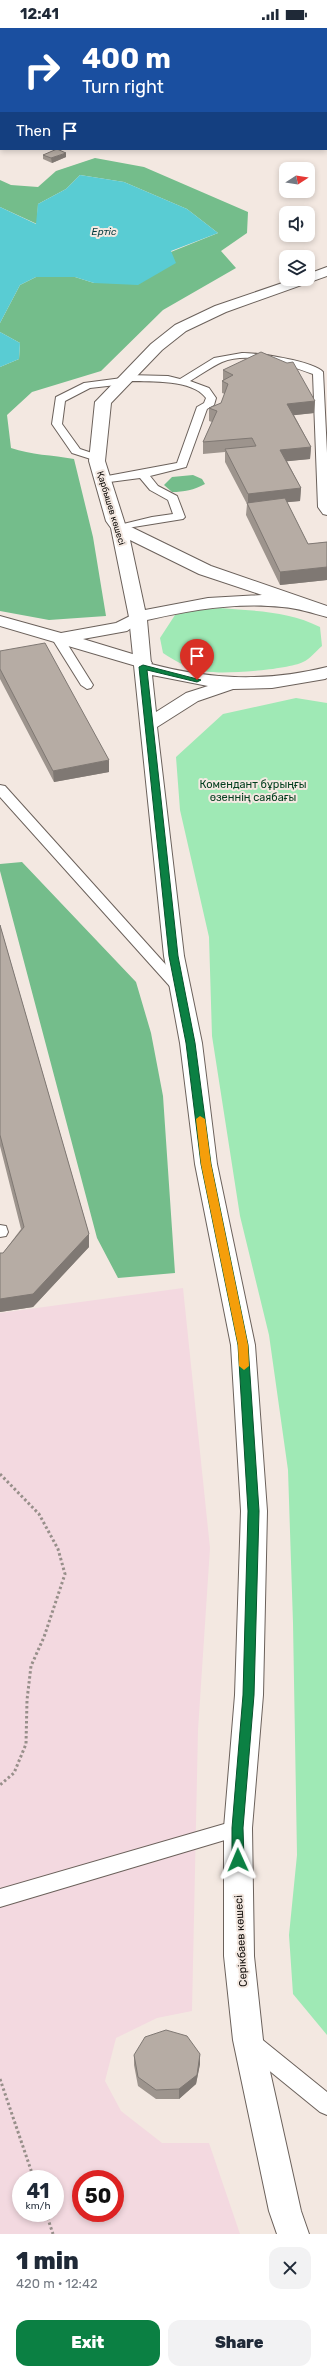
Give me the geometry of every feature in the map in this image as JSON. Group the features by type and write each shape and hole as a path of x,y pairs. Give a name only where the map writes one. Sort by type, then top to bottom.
{"main road":[{"name":"Қарбышев көшесі","path":"315,276 326,273"},
{"name":"Қарбышев көшесі","path":"143,665 138,617 119,528 114,521 97,458 103,402 126,380 147,354 192,322 288,286"},
{"path":"119,528 205,570 327,611"},
{"path":"57,637 104,631 121,627 138,617 180,607 218,602 254,601 304,604"},
{"path":"0,621 103,650 176,676 235,685 276,683 324,675"},
{"name":"Серікбаев көшесі","path":"143,665 148,725 174,956 191,1043 206,1164 243,1345 254,1511 248,1695 238,1828 240,1956 248,2040 285,2211 294,2234"},
{"path":"148,725 192,697 235,685"}],"lane":[{"path":"182,382 207,366 230,357 277,358 318,372 324,507 327,512"},
{"path":"97,458 76,451 57,424 60,400 88,385 126,380 168,379 205,390 211,398 209,405 202,408 182,465 144,474 102,480"},
{"path":"119,528 152,520 179,517 173,498 154,488 144,474"},
{"path":"57,637 87,685"},
{"path":"0,789 180,989"},
{"path":"0,1898 238,1828"},
{"path":"248,2040 327,2105"}],"path":[{"path":"0,1474 39,1514 58,1549 65,1574 46,1630 31,1666 27,1700 26,1744 14,1773 0,1785"},
{"path":"0,2079 31,2170"},
{"path":"49,2222 53,2234"}],"shaded area":[{"path":"183,1288 210,1548 198,1730 192,2011 157,2018 116,2038 105,2081 121,2111 162,2143 209,2143 240,2234 0,2234 0,1313"}],"green space":[{"path":"95,158 144,167 248,212 247,233 221,251 236,268 163,310 101,371 32,392 7,415 11,448 34,454 74,459 93,537 106,616 49,620 0,611 0,367 19,359 20,343 0,332 0,323 20,285 36,277 75,277 94,283 218,233 187,209 124,182 80,175 66,189 38,204 37,224 0,207 0,180 11,185 38,187 56,171"},
{"path":"193,475 202,479 205,484 193,489 176,492 172,492 164,485 172,477"},
{"path":"220,608 272,613 308,622 320,627 322,646 308,659 295,665 238,672 211,672 197,670 172,659 163,653 160,638 175,615 192,610"},
{"name":"Комендант бұрыңғы өзеннің саябағы","path":"296,698 327,703 327,2035 293,1994 289,1935 297,1855 293,1623 288,1470 269,1335 240,1216 212,1036 209,937 180,810 176,757 223,714"},
{"path":"22,862 136,982 151,1033 163,1096 175,1273 118,1278 97,1238 0,871 0,864"}],"water":[{"name":"Ертіс","path":"80,175 124,182 187,209 218,233 171,251 176,263 138,285 94,283 75,277 36,277 20,285 0,323 0,207 36,224 38,204 66,189"},
{"path":"0,332 20,343 19,359 0,367"}],"building":[{"path":"55,150 66,153 51,158 43,155"},
{"path":"261,352 287,363 293,362 315,401 287,404 311,447 280,450 301,488 248,494 225,449 256,446 252,438 203,442 217,411 209,408 221,403 228,384 222,381 233,375 223,370"},
{"path":"285,498 308,544 327,542 327,567 280,572 247,503"},
{"path":"45,643 109,760 53,771 0,669 0,651"},
{"path":"0,925 89,1234 33,1294 0,1299 0,1253 3,1253 24,1227 0,1135"},
{"path":"166,2030 187,2036 200,2054 197,2075 179,2089 156,2090 138,2077 134,2055 145,2037"}],"slow traffic":[{"path":"200,1119 206,1164 243,1345 244,1366"}],"route":[{"path":"197,680 143,667 148,725 174,956 191,1043 206,1164 243,1345 254,1511 248,1695 238,1828 238,1860"}]}
